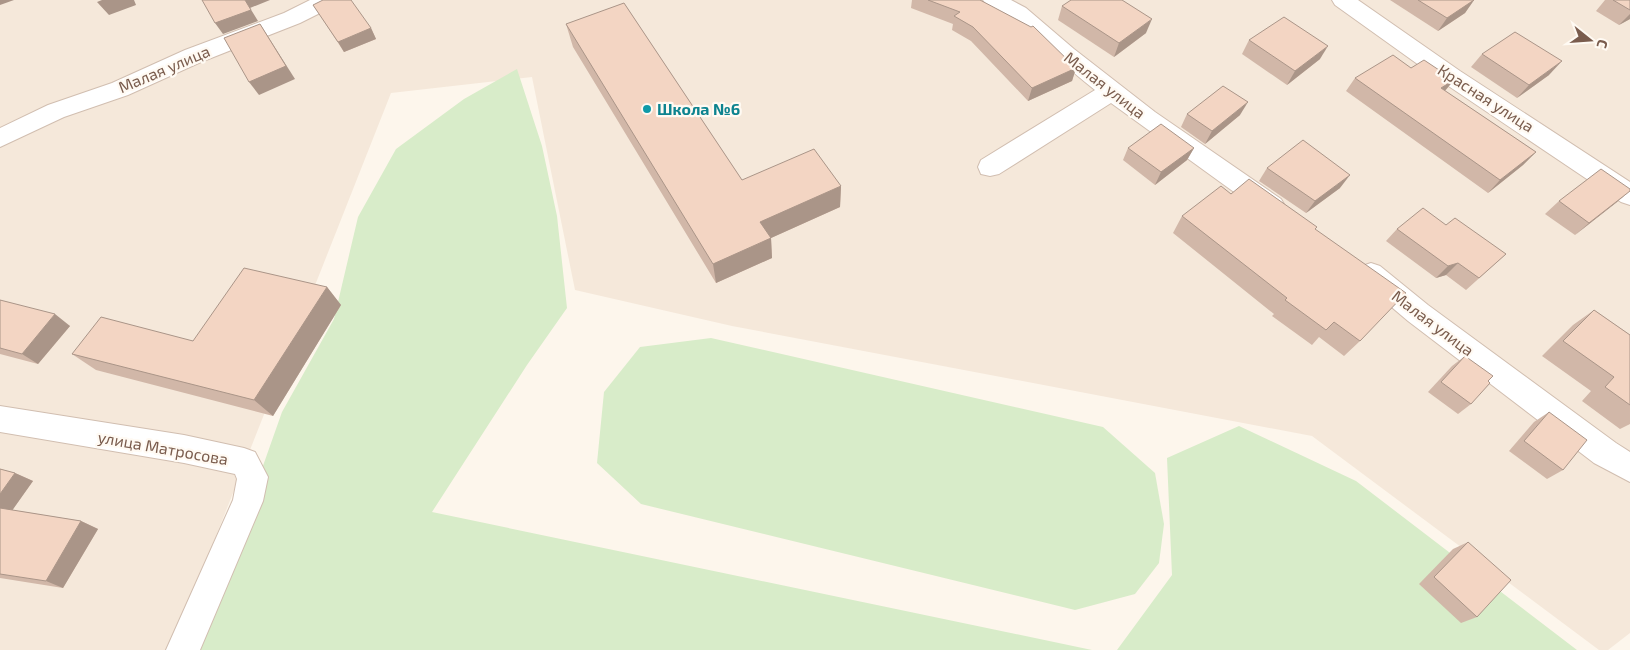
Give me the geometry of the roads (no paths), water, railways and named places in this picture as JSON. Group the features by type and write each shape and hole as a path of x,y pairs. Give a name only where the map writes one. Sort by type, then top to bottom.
{"street":[{"name":"Малая улица","path":"0,138 56,111 120,89 193,56 292,18 328,0"},
{"name":"Малая улица","path":"994,0 1020,7 1066,56 1146,118 1292,220"},
{"name":"Красная улица","path":"1342,0 1452,77 1630,195"},
{"path":"990,167 1112,91"},
{"name":"Малая улица","path":"1350,259 1605,453 1630,468"},
{"name":"улица Матросова","path":"0,419 46,429 213,454 244,462 253,477 248,501 183,650"}],"place":[{"name":"Школа №6","path":"647,109"}]}
